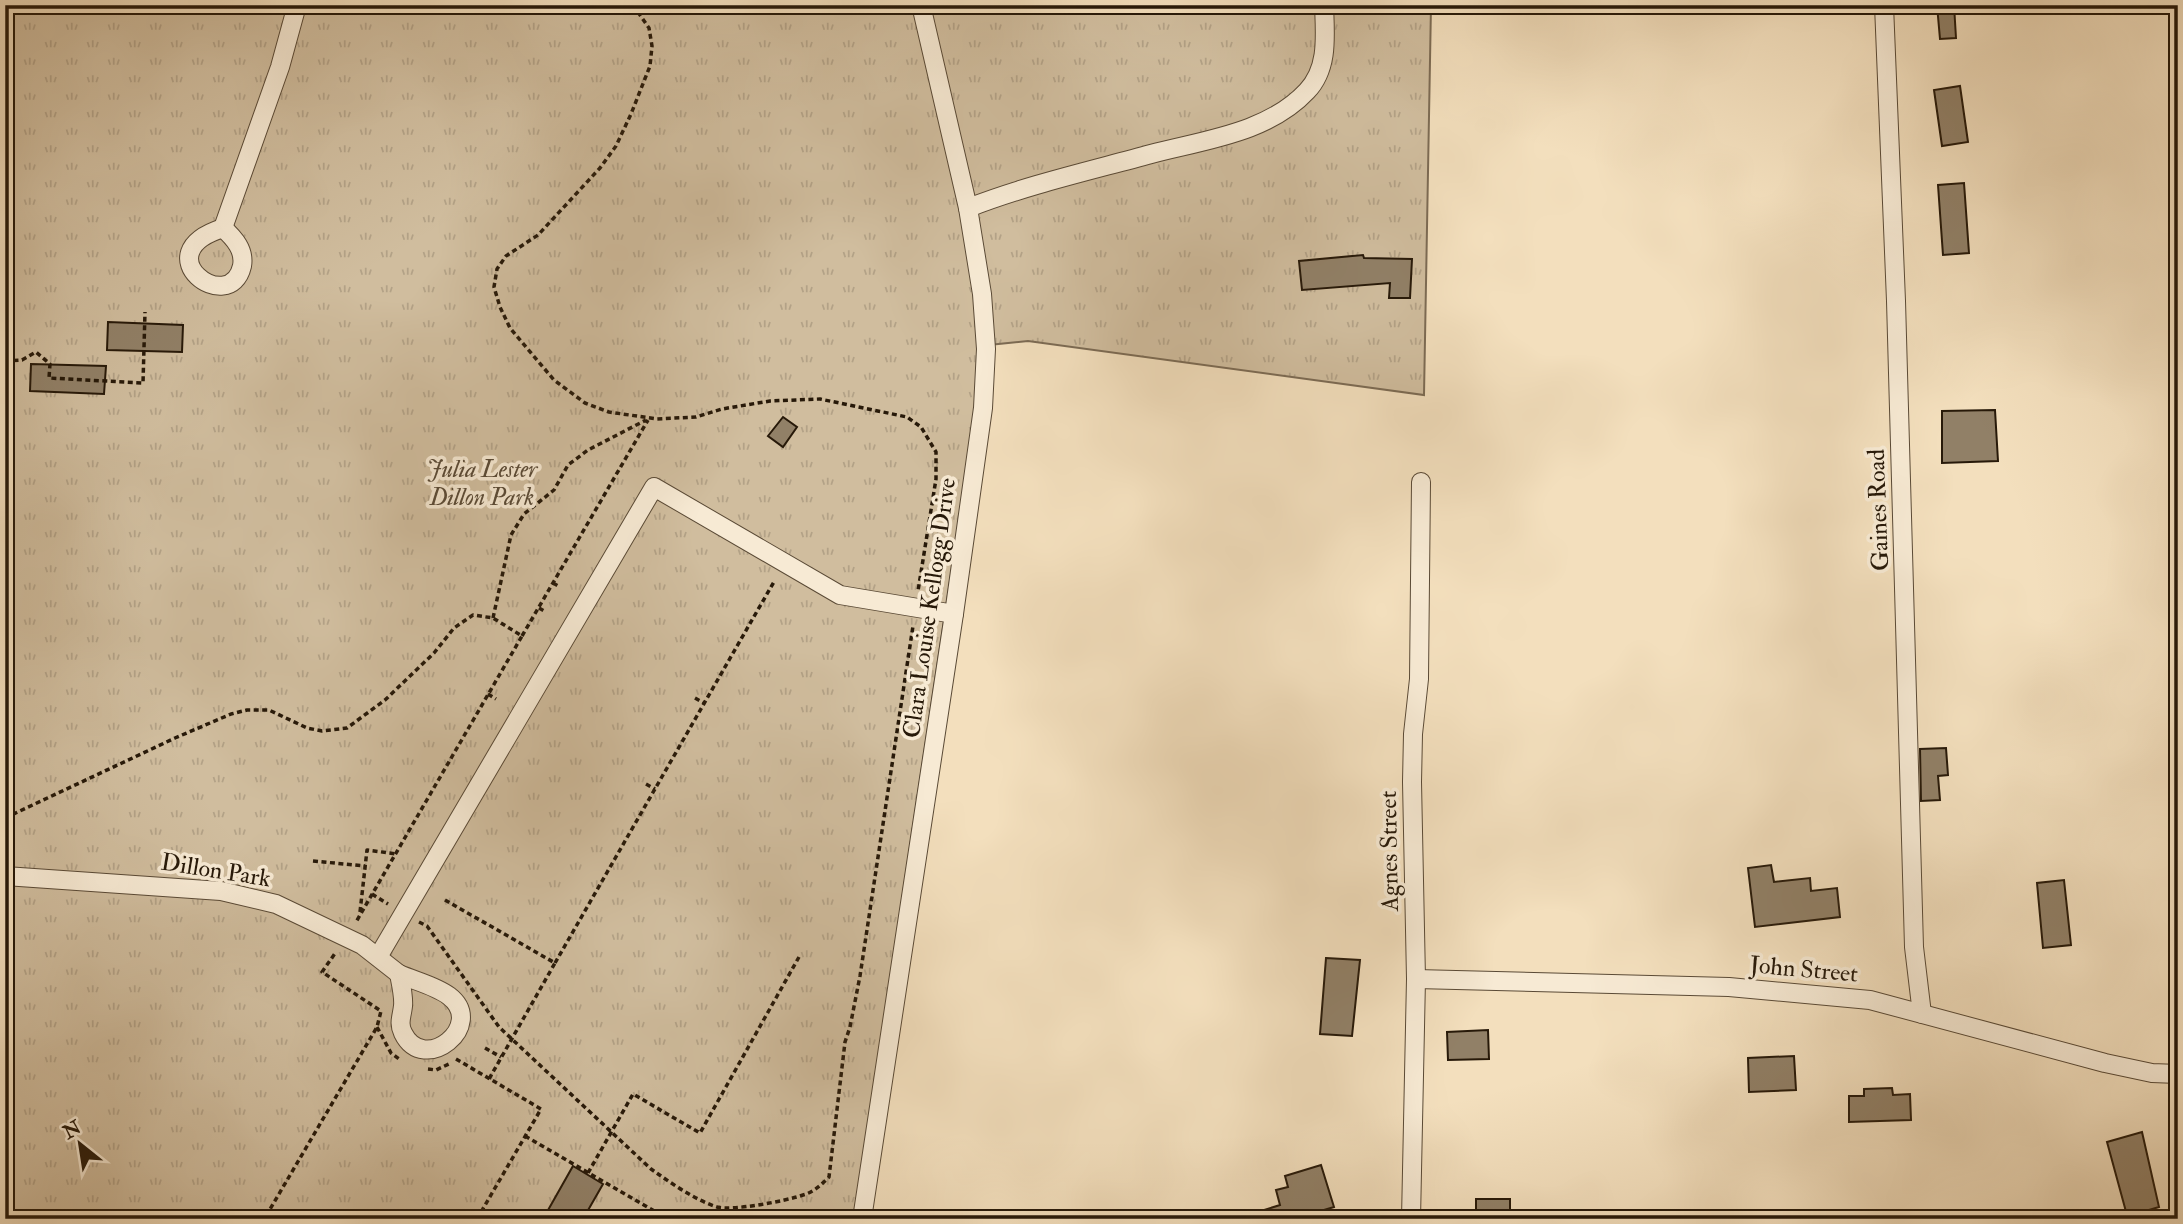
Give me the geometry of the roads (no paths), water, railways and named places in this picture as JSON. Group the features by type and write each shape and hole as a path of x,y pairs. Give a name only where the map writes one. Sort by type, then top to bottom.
{"street":[{"path":"223,228 279,67 297,5"},
{"name":"Clara Louise Kellogg Drive","path":"863,1219 954,614 983,408 986,349 982,295 968,208 922,5"},
{"path":"968,208 1014,190 1241,131 1281,113 1308,90 1322,65 1324,5"},
{"name":"Gaines Road","path":"1885,5 1914,947 1922,1014"},
{"name":"Agnes Street","path":"1411,1219 1416,979 1412,782 1420,640 1421,482"},
{"path":"378,957 654,487 840,595 954,614"},
{"name":"Dillon Park","path":"5,876 221,891 276,904 362,945 400,974 447,994 459,1010 460,1020 458,1030 446,1045 437,1049 418,1047 403,1034 400,1025 403,1006 400,974"},
{"name":"John Street","path":"1416,979 1729,987 1860,999 2105,1063 2152,1073 2178,1074"}],"park label":[{"name":"Julia Lester Dillon Park","path":"482,483"}]}
